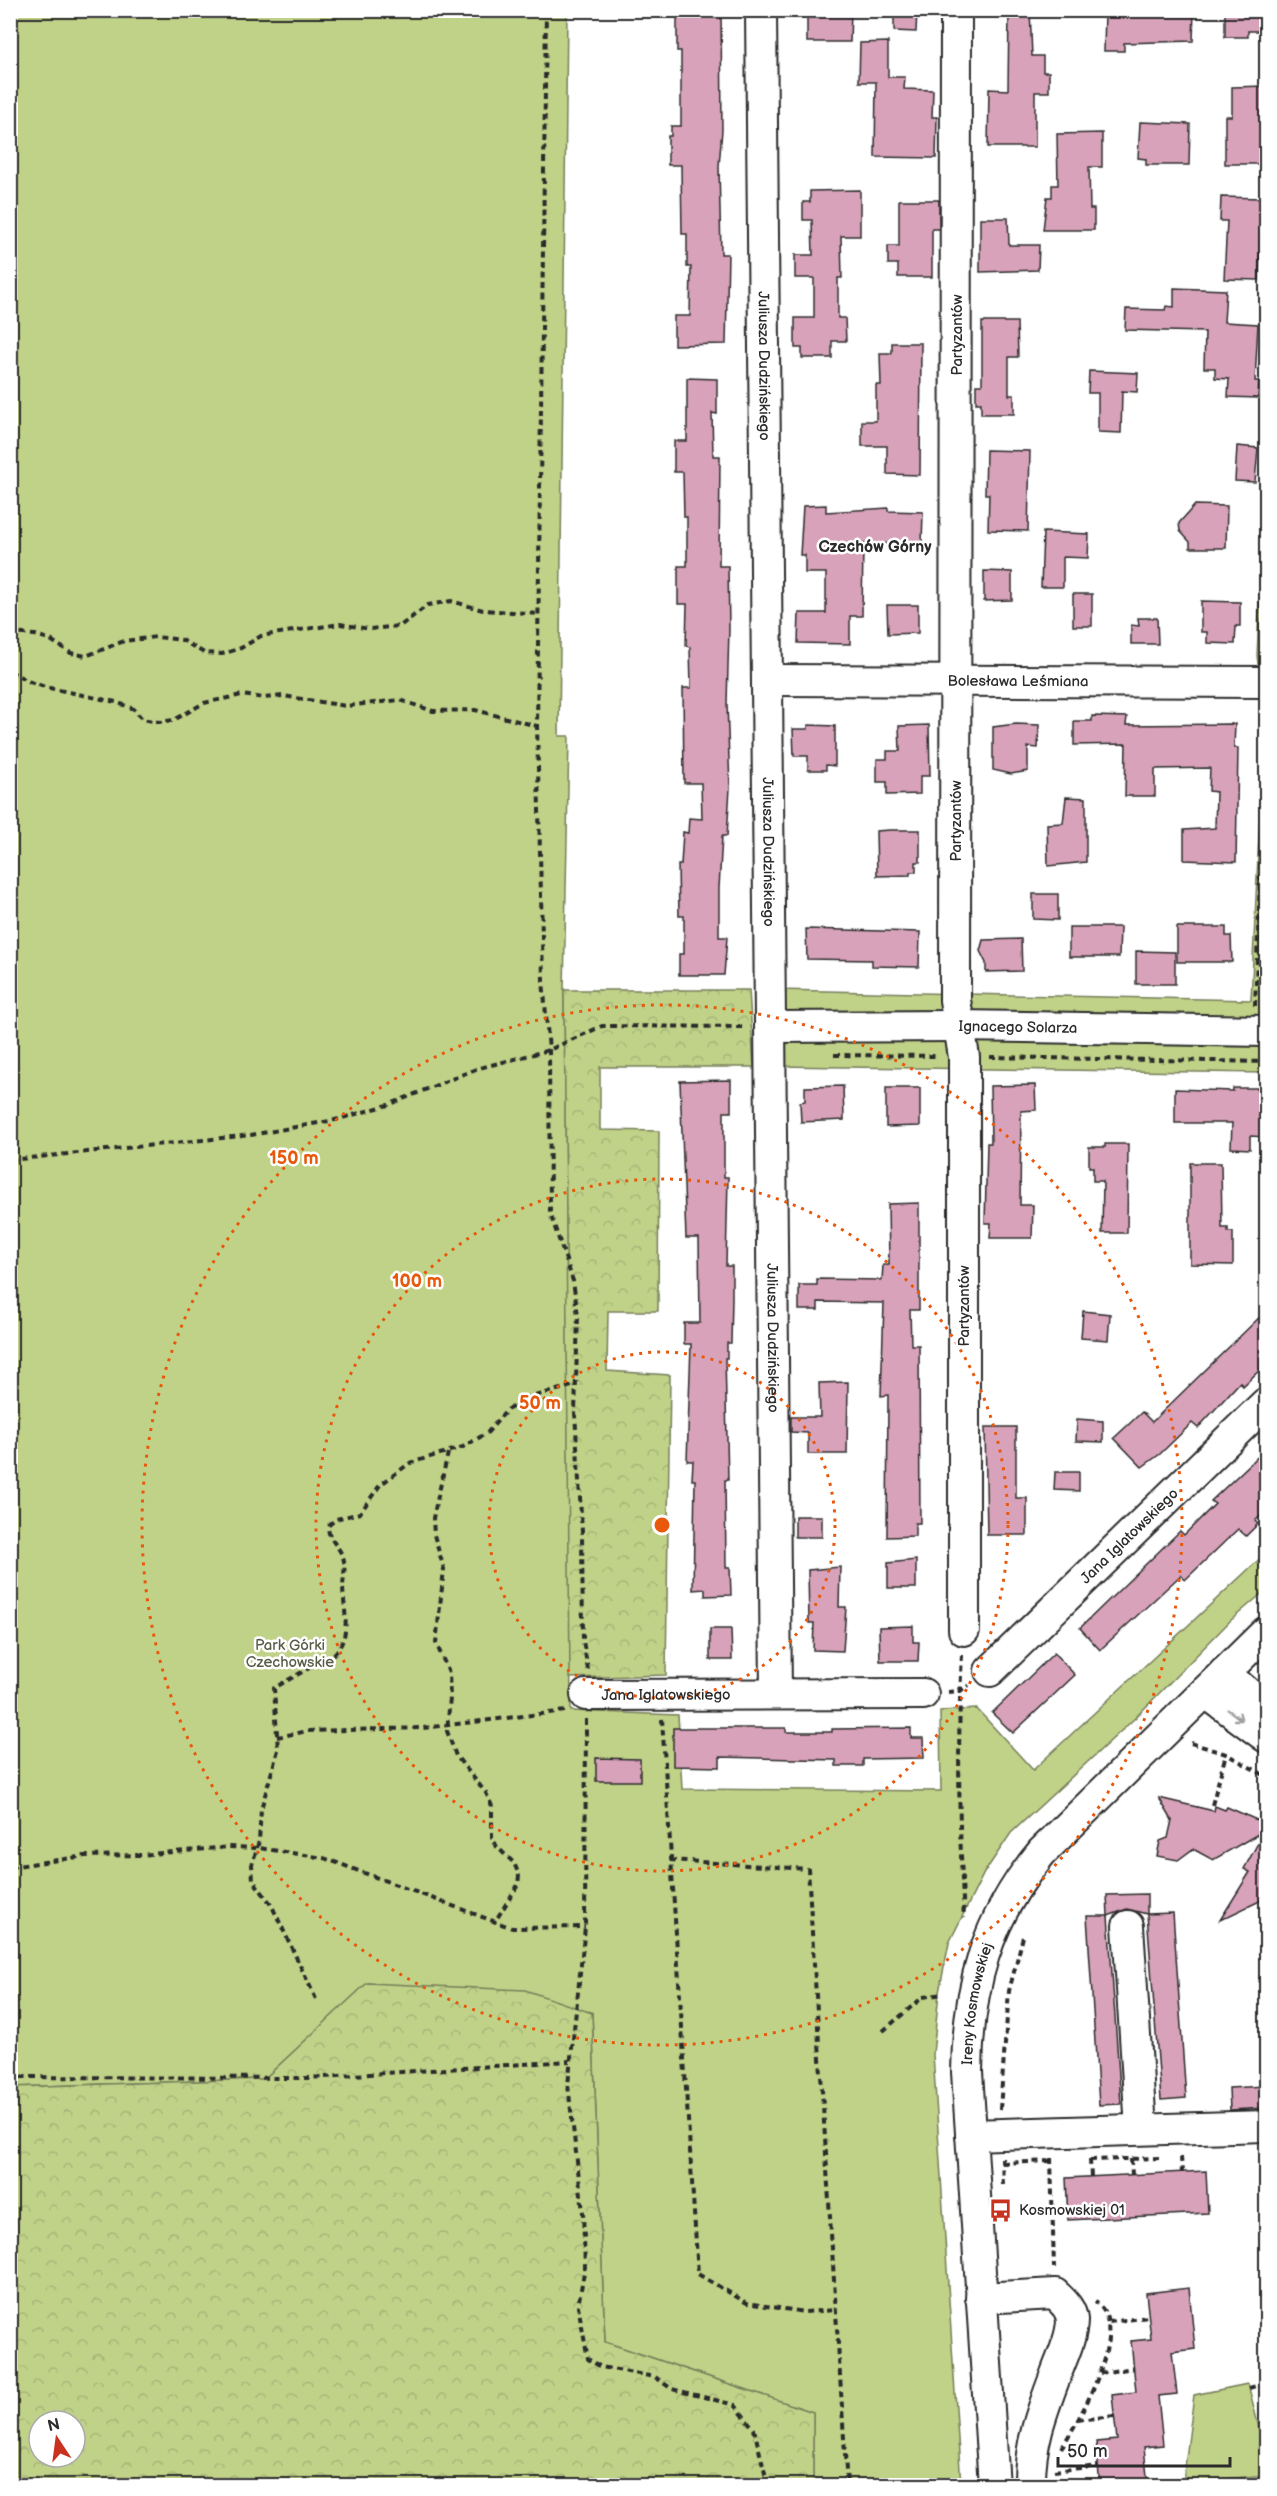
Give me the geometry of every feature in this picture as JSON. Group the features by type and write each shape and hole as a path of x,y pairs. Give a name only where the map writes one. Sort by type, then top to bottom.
{"street":[{"name":"Juliusza Dudzińskiego","path":"761,10 769,680 776,1694"},
{"name":"Partyzantów","path":"956,10 955,1000 964,1057 964,1630"},
{"name":"Bolesława Leśmiana","path":"769,680 1264,673"},
{"name":"Ignacego Solarza","path":"770,1027 958,1026 1261,1019"},
{"name":"Jana Iglatowskiego","path":"990,1671 1266,1403"},
{"name":"Ireny Kosmowskiej","path":"993,2486 967,2072 969,2020 983,1952 1001,1911 1027,1870 1060,1832 1266,1632"},
{"path":"1214,1682 1266,1709"},
{"path":"1214,1682 1266,1737"},
{"name":"Jana Iglatowskiego","path":"589,1699 660,1694 923,1694"},
{"path":"1128,1926 1141,2129"},
{"path":"971,2135 1266,2126"},
{"path":"981,2298 1055,2294 1069,2308 1072,2321 1068,2340 1033,2442 1029,2462 1037,2479"}],"path":[{"path":"546,10 537,726 543,980 549,1050 550,1213 575,1287 579,1326 576,1385 583,1641 589,1699 585,1927 568,2085 584,2223 585,2266 578,2306 588,2359 601,2367 655,2377 672,2388 735,2405 754,2429 768,2486"},
{"path":"1264,673 1266,494"},
{"path":"10,633 35,635 71,653 86,656 124,641 156,637 182,640 204,653 222,654 241,648 261,636 273,634 340,624 370,629 400,626 428,605 451,601 483,610 539,614"},
{"path":"10,671 45,687 116,702 134,709 142,719 148,721 174,720 204,703 242,695 264,699 283,696 339,706 400,700 433,711 475,710 537,726"},
{"path":"1261,1019 1266,739"},
{"path":"10,1160 292,1130 366,1113 454,1076 502,1060 549,1050 602,1026 770,1027"},
{"path":"827,1055 1266,1062"},
{"path":"316,1999 271,1904 256,1886 252,1865 257,1848 261,1809 278,1750 274,1688 334,1654 340,1648 344,1635 348,1617 343,1587 344,1563 330,1538 328,1526 330,1522 360,1513 380,1485 410,1463 448,1453 487,1433 518,1402 549,1390 576,1385"},
{"path":"448,1453 433,1518 434,1535 444,1569 436,1643 449,1673 449,1712 446,1725 456,1756 486,1793 492,1806 491,1828 497,1846 514,1863 519,1875 518,1885 494,1923"},
{"path":"964,1630 960,1691 959,1831 964,1918"},
{"path":"923,1694 960,1691 990,1671"},
{"path":"660,1694 698,2274 747,2303 804,2312 837,2310"},
{"path":"277,1737 308,1731 392,1730 446,1725 589,1699"},
{"path":"1184,1745 1192,1742 1226,1754 1266,1776"},
{"path":"1212,1805 1226,1754"},
{"path":"10,1866 85,1856 140,1855 229,1847 257,1848 324,1858 512,1928 585,1927"},
{"path":"670,1860 808,1869 847,2486"},
{"path":"999,2116 1009,1991 1026,1928"},
{"path":"884,2031 923,1997 943,1994"},
{"path":"10,2078 308,2078 570,2061"},
{"path":"1051,2132 1055,2294"},
{"path":"1181,2157 1182,2173"},
{"path":"1131,2159 1132,2175"},
{"path":"1090,2160 1091,2177"},
{"path":"1109,2322 1149,2317"},
{"path":"1100,2373 1134,2368"},
{"path":"1249,2388 1266,2383"},
{"path":"1076,2420 1114,2416"},
{"path":"1037,2479 1098,2466"}],"green space":[{"name":"Park Górki Czechowskie","path":"10,11 567,11 559,736 569,736 564,990 571,1711 678,1715 682,1789 941,1791 940,1711 977,1709 1033,1770 1266,1553 1266,1590 1230,1621 1134,1719 1011,1833 984,1873 949,1943 939,1992 933,2054 961,2485 813,2485 813,2412 605,2342 592,2012 368,1983 264,2079 11,2087"},
{"path":"1266,541 1266,1073 777,1066 777,990 1251,1000 1265,712 1257,656 1262,542"},
{"path":"564,990 749,990 754,1067 600,1067 600,1130 659,1131 658,1311 608,1311 607,1371 670,1375 666,1675 570,1678"},
{"path":"367,1983 525,1990 592,2013 605,2342 813,2412 813,2485 11,2485 11,2087 264,2079"},
{"path":"1248,2384 1266,2456 1266,2475 1183,2483 1194,2395"}],"building":[{"path":"677,10 721,10 722,130 719,166 721,254 728,254 726,344 674,345 674,316 690,316 691,267 687,267 687,234 682,234 681,165 668,165 668,136 671,136 671,126 681,126 681,51 677,51"},
{"path":"807,10 851,10 850,42 807,42"},
{"path":"894,10 917,10 916,32 894,31"},
{"path":"1009,10 1030,10 1032,56 1043,56 1043,72 1049,72 1049,92 1035,92 1035,147 988,147 989,89 1008,90"},
{"path":"1105,10 1194,10 1193,41 1124,43 1124,51 1104,51"},
{"path":"1225,10 1264,10 1263,31 1248,31 1248,37 1225,37"},
{"path":"888,42 888,77 905,77 904,89 933,90 932,117 937,117 936,158 875,157 876,82 859,82 860,43"},
{"path":"1266,86 1266,164 1225,164 1225,116 1232,116 1232,87"},
{"path":"1140,122 1190,124 1189,165 1146,165 1146,159 1138,158"},
{"path":"1102,133 1102,167 1089,167 1090,209 1094,209 1094,230 1043,230 1047,197 1052,197 1052,185 1058,185 1057,134"},
{"path":"860,190 860,236 841,236 842,278 838,278 838,318 845,318 846,341 832,341 832,358 802,358 802,348 795,348 795,318 814,318 814,278 795,278 795,255 813,255 812,220 803,220 803,202 810,202 810,191"},
{"path":"1221,197 1261,198 1259,280 1224,279 1227,221 1220,221"},
{"path":"899,200 939,200 939,229 932,229 932,277 898,277 898,264 888,264 888,246 899,246"},
{"path":"980,218 1008,218 1009,245 1039,245 1038,270 980,272"},
{"path":"1174,288 1226,290 1224,322 1258,324 1255,381 1259,381 1258,398 1228,397 1229,379 1215,378 1215,368 1204,368 1205,332 1125,330 1126,309 1165,310 1166,306 1174,307"},
{"path":"982,322 1017,322 1018,357 1009,357 1009,395 1014,395 1014,414 981,414 981,403 976,403 976,385 982,385"},
{"path":"892,343 921,343 920,475 887,474 887,446 862,446 862,421 876,421 876,385 881,385 880,353 892,353"},
{"path":"1089,371 1138,373 1137,392 1122,391 1121,433 1098,432 1098,393 1088,393"},
{"path":"687,378 717,379 717,414 712,413 713,456 720,456 719,566 728,566 729,629 727,703 730,788 727,836 722,836 719,888 719,937 727,937 724,975 679,975 679,954 684,954 684,916 679,916 678,865 681,865 683,832 688,833 689,818 702,819 701,783 684,783 683,688 691,688 690,647 686,646 687,604 678,604 678,566 687,566 687,517 684,517 683,472 674,472 674,441 687,441"},
{"path":"1237,446 1258,448 1255,482 1235,481"},
{"path":"986,450 1030,451 1028,531 988,530 989,494 985,494"},
{"path":"826,505 826,512 888,508 888,511 923,512 922,543 863,544 862,616 850,616 850,644 798,643 799,613 826,613 826,573 805,573 805,555 800,555 803,506"},
{"path":"1195,505 1227,506 1226,548 1190,548 1190,542 1180,531 1179,523"},
{"path":"1043,532 1089,534 1088,558 1063,557 1063,587 1041,587"},
{"path":"984,571 1012,572 1012,600 984,601"},
{"path":"1073,594 1092,594 1092,626 1073,626"},
{"path":"1201,601 1240,602 1240,626 1236,626 1235,644 1207,643 1207,632 1201,632"},
{"path":"887,605 918,605 918,633 888,634"},
{"path":"1138,618 1157,618 1158,644 1131,644 1131,625 1139,626"},
{"path":"1092,716 1127,717 1126,725 1235,724 1234,748 1238,748 1236,862 1184,860 1184,830 1215,828 1216,792 1209,791 1210,768 1155,769 1155,796 1125,796 1126,744 1074,745 1074,721 1092,721"},
{"path":"1016,724 1039,725 1038,748 1028,747 1028,771 1011,774 993,770 993,727"},
{"path":"808,725 835,726 835,766 826,765 826,770 808,770 808,756 794,756 793,729 808,729"},
{"path":"929,725 930,776 920,776 920,794 887,795 887,782 877,782 877,759 887,759 887,751 900,751 899,726"},
{"path":"1066,797 1086,798 1086,862 1048,866 1047,824 1063,823"},
{"path":"920,830 920,862 916,862 916,872 910,872 910,875 877,876 876,831"},
{"path":"1033,894 1058,894 1058,920 1033,919"},
{"path":"1069,927 1120,927 1119,957 1069,957"},
{"path":"1177,927 1226,927 1226,936 1231,936 1232,962 1177,962"},
{"path":"806,929 920,932 919,967 872,966 872,960 807,959"},
{"path":"1021,939 1022,971 986,972 986,963 980,951 983,940"},
{"path":"1136,951 1175,952 1175,984 1136,984"},
{"path":"731,1080 731,1112 724,1112 724,1177 728,1177 726,1266 732,1266 731,1343 727,1343 727,1358 725,1358 728,1480 725,1480 726,1567 730,1567 731,1595 705,1596 705,1589 693,1590 695,1480 692,1480 693,1461 687,1461 691,1344 684,1344 684,1323 700,1323 699,1238 686,1238 680,1081"},
{"path":"1035,1085 1036,1110 1021,1111 1020,1205 1033,1205 1032,1238 990,1238 991,1223 985,1223 987,1143 991,1143 990,1086"},
{"path":"843,1086 844,1120 801,1122 800,1102 805,1101 805,1087"},
{"path":"886,1088 920,1088 920,1126 886,1127"},
{"path":"1233,1088 1266,1088 1266,1137 1250,1136 1250,1149 1231,1148 1232,1123 1175,1123 1175,1089 1233,1091"},
{"path":"1105,1144 1128,1144 1127,1233 1102,1233 1103,1181 1093,1181 1093,1167 1089,1167 1089,1147 1105,1147"},
{"path":"1190,1163 1221,1163 1222,1228 1228,1228 1228,1232 1233,1232 1233,1265 1190,1264"},
{"path":"919,1203 919,1310 910,1310 911,1345 919,1345 920,1523 915,1523 915,1536 887,1537 888,1395 881,1396 884,1303 818,1302 818,1310 799,1310 799,1285 817,1285 817,1279 882,1280 883,1265 889,1265 888,1204"},
{"path":"1083,1311 1110,1314 1108,1340 1081,1338"},
{"path":"1266,1311 1266,1364 1243,1386 1240,1382 1198,1428 1192,1423 1160,1454 1142,1467 1114,1438 1142,1412 1152,1422"},
{"path":"848,1382 847,1454 808,1454 808,1433 791,1432 791,1417 820,1417 819,1383"},
{"path":"1077,1419 1103,1421 1103,1442 1076,1441"},
{"path":"985,1427 1016,1427 1016,1498 1027,1498 1027,1535 987,1535"},
{"path":"1266,1449 1266,1511 1255,1521 1258,1524 1246,1536 1238,1529 1185,1580 1181,1575 1100,1650 1080,1628 1180,1531 1184,1535 1215,1504 1211,1501"},
{"path":"1055,1472 1079,1472 1079,1491 1054,1490"},
{"path":"795,1516 822,1516 822,1537 795,1537"},
{"path":"916,1560 916,1588 888,1588 888,1563"},
{"path":"840,1567 839,1607 846,1607 843,1651 813,1650 814,1623 809,1623 808,1570"},
{"path":"913,1626 913,1642 919,1642 918,1661 880,1661 879,1627"},
{"path":"710,1629 731,1629 732,1660 710,1660"},
{"path":"1054,1653 1075,1675 1013,1733 992,1713"},
{"path":"673,1728 786,1728 786,1732 832,1732 832,1729 911,1728 911,1738 923,1738 924,1758 863,1759 863,1766 836,1766 836,1760 720,1757 720,1767 673,1766"},
{"path":"596,1758 640,1759 640,1781 596,1781"},
{"path":"1159,1798 1214,1811 1215,1806 1225,1810 1227,1807 1266,1824 1266,1898 1220,1920 1250,1872 1244,1869 1265,1830 1213,1860 1193,1849 1178,1860 1157,1856 1160,1841 1168,1838 1172,1820"},
{"path":"1147,1894 1147,1914 1127,1909 1108,1916 1107,1895"},
{"path":"1173,1913 1186,2098 1161,2100 1147,1914"},
{"path":"1087,1916 1108,1916 1121,2104 1099,2105"},
{"path":"1266,2086 1266,2108 1230,2110 1229,2088"},
{"path":"1206,2171 1208,2213 1068,2220 1066,2178"},
{"path":"1189,2288 1195,2349 1172,2352 1177,2394 1158,2396 1163,2445 1144,2447 1148,2486 1100,2486 1096,2442 1117,2440 1112,2395 1136,2392 1131,2341 1151,2339 1146,2293"}],"place":[{"name":"Kosmowskiej 01","path":"1001,2210"}],"district":[{"name":"Czechów Górny","path":"875,547"}]}
